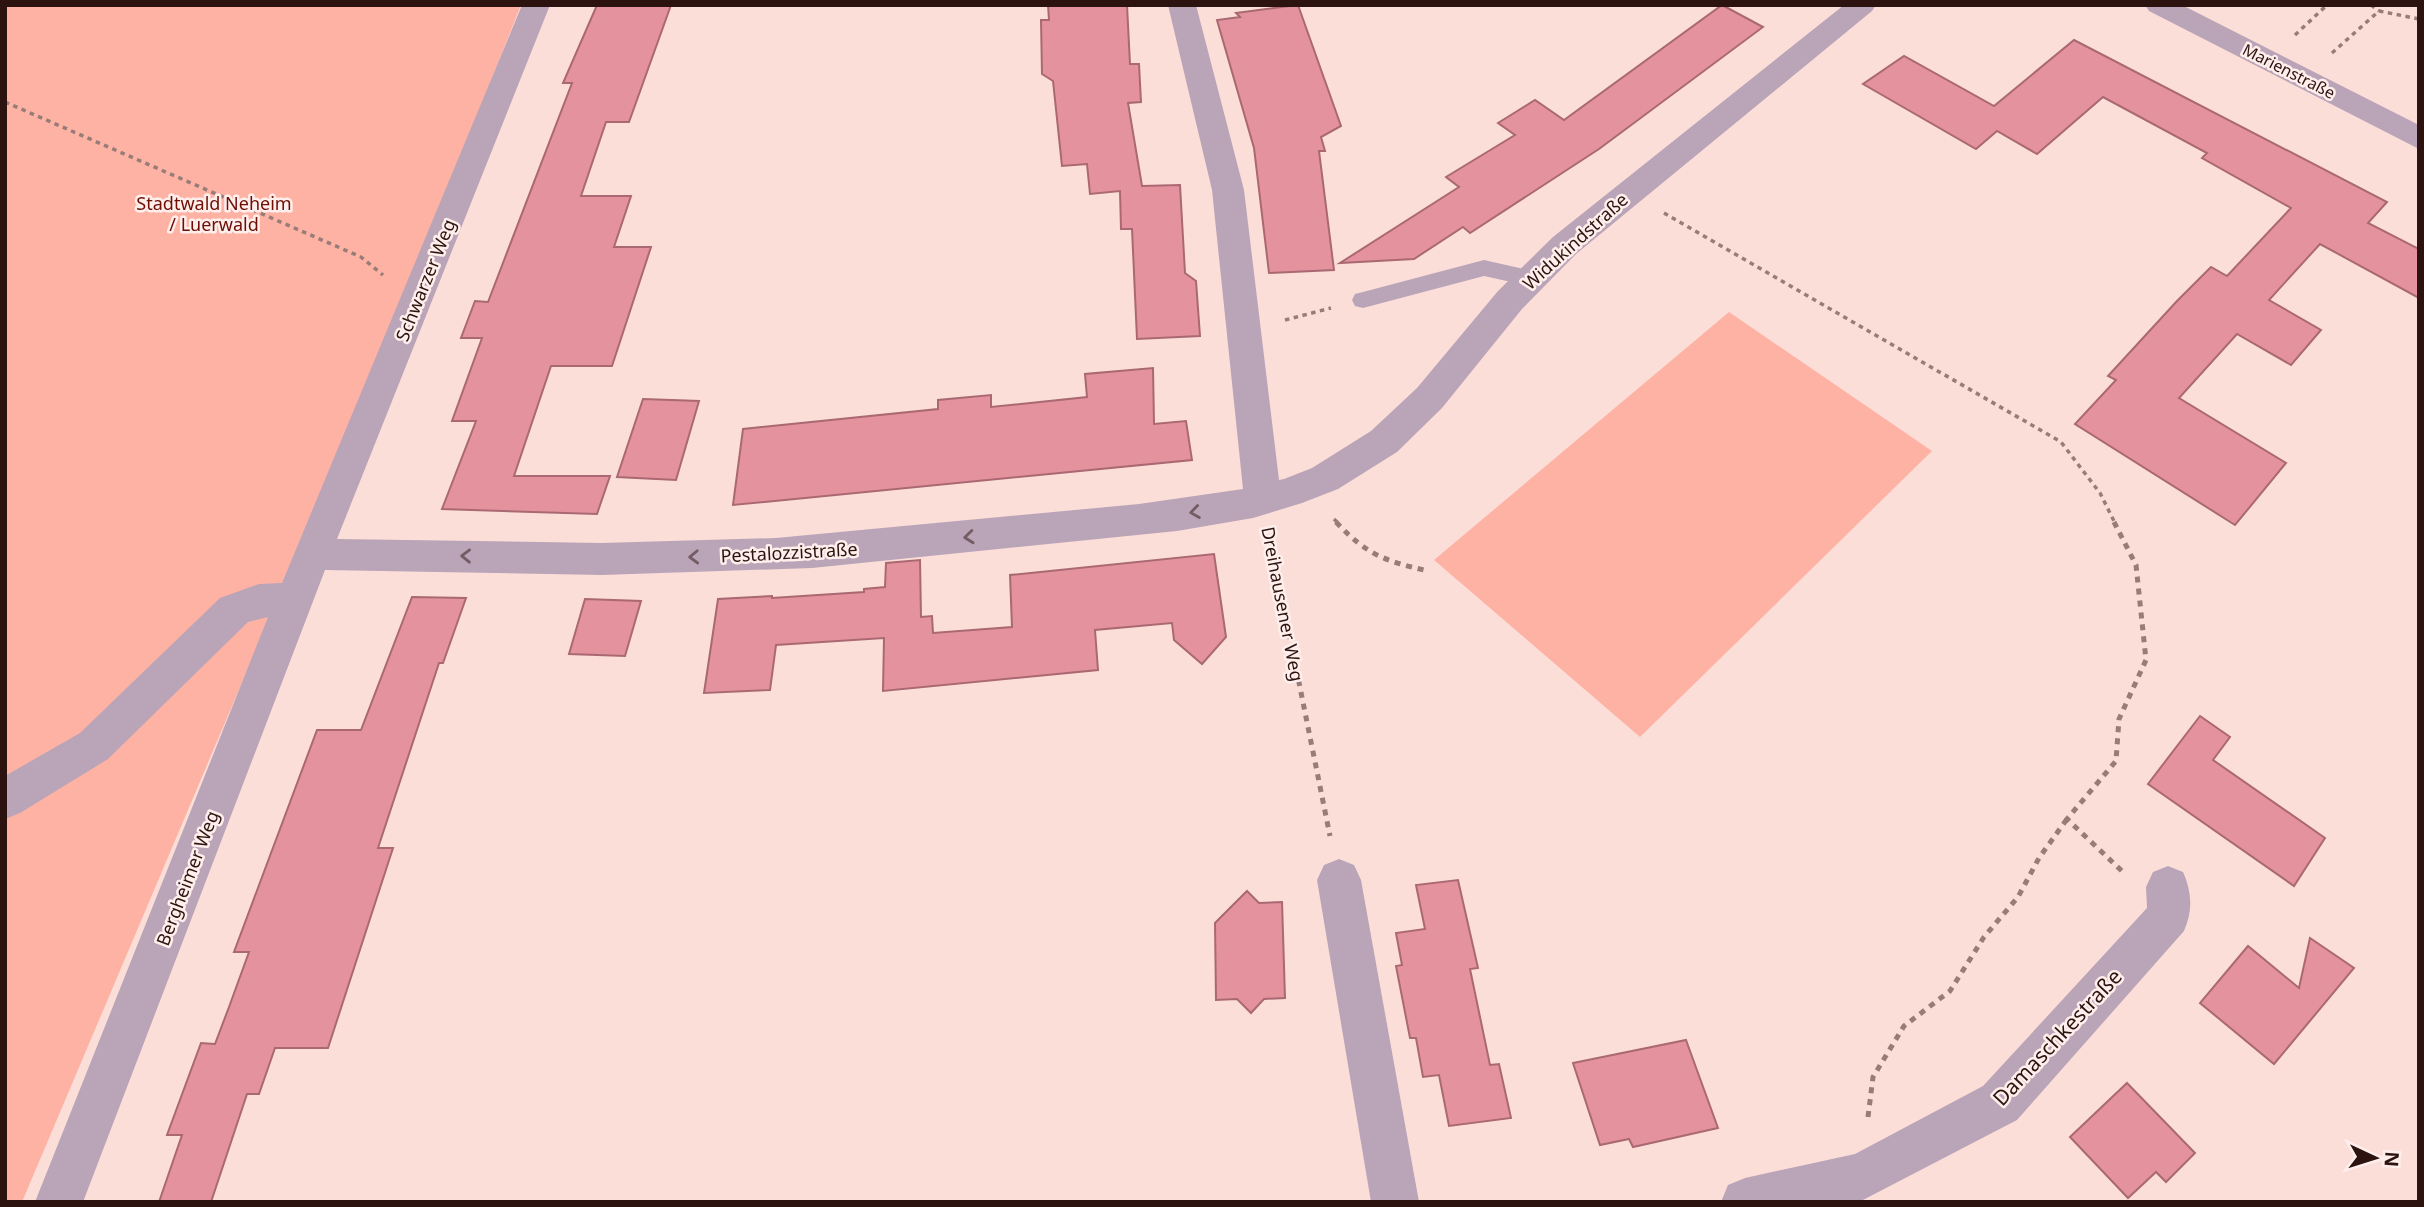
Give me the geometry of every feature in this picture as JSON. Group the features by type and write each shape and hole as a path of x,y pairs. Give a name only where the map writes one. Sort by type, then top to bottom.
{"street":[{"name":"Schwarzer Weg","path":"313,554 536,5"},
{"path":"1182,5 1228,190 1263,500"},
{"name":"Widukindstraße","path":"1263,500 1313,485 1361,459 1401,427 1452,372 1531,278 1628,192 1862,5"},
{"name":"Marienstraße","path":"2159,5 2419,138"},
{"name":"Pestalozzistraße","path":"313,554 650,558 777,554 904,544 1194,513 1263,500"},
{"name":"Bergheimer Weg","path":"59,1202 313,554"},
{"path":"5,799 94,746 234,610 259,601 295,599"},
{"path":"1339,880 1395,1202"},
{"name":"Damaschkestraße","path":"1745,1202 1861,1177 2000,1103 2168,901"}],"lane":[{"path":"1363,300 1485,268 1531,278"}],"path":[{"path":"2371,5 2379,10 2419,19"},
{"path":"2304,78 2379,10"},
{"path":"5,102 361,257 416,302"},
{"path":"1628,192 2061,442 2100,493 2136,565 2146,660 2119,719 2116,761 2067,819 2039,858 2018,897 1984,937 1950,991 1904,1026 1873,1077 1861,1177"},
{"path":"1244,330 1363,300"},
{"path":"1313,485 1329,513 1354,541 1385,561 1428,571"},
{"name":"Dreihausener Weg","path":"1263,500 1339,880"},
{"path":"2067,819 2168,901"}],"green space":[{"name":"Stadtwald Neheim / Luerwald","path":"5,5 521,5 401,307 22,1202 5,1202"},
{"path":"1729,312 1932,451 1640,737 1434,560"}],"building":[{"path":"597,5 671,5 629,122 606,122 581,196 631,196 614,247 651,247 612,366 551,366 514,476 610,476 597,514 442,509 476,421 452,421 482,338 461,338 475,301 488,302 572,83 563,83"},
{"path":"1048,5 1127,5 1130,64 1139,64 1141,102 1128,103 1142,186 1180,185 1185,273 1196,281 1200,336 1137,339 1132,229 1121,229 1120,191 1090,194 1087,164 1062,166 1053,81 1042,74 1041,20 1049,20"},
{"path":"1298,5 1341,126 1321,137 1325,151 1319,151 1334,270 1269,273 1254,148 1217,20 1240,17 1236,13"},
{"path":"1722,5 1763,27 1599,149 1470,233 1463,227 1414,259 1340,263 1459,187 1446,177 1515,135 1498,123 1535,100 1564,120"},
{"path":"2074,40 2387,202 2368,223 2419,249 2419,298 2320,244 2269,300 2321,330 2291,365 2237,334 2179,398 2286,463 2235,525 2075,424 2116,380 2108,376 2211,267 2227,276 2291,208 2202,158 2207,153 2103,97 2037,154 1997,131 1976,149 1863,84 1904,56 1994,106"},
{"path":"1153,368 1154,424 1186,421 1192,460 733,505 743,429 938,409 938,400 991,395 991,407 1087,397 1085,374"},
{"path":"643,399 699,401 676,480 617,477"},
{"path":"1214,554 1226,637 1202,664 1174,640 1172,623 1095,630 1098,670 883,691 884,638 776,645 770,690 704,693 718,599 864,592 864,589 885,587 886,563 920,560 921,617 932,616 933,633 1012,627 1010,575"},
{"path":"412,597 466,598 443,663 439,663 378,848 393,848 328,1048 275,1048 259,1094 247,1094 211,1202 159,1202 182,1135 167,1135 201,1043 215,1044 229,1007 249,952 234,952 317,730 361,730"},
{"path":"585,599 641,601 625,656 569,654"},
{"path":"2200,716 2230,737 2213,760 2325,838 2294,886 2148,784"},
{"path":"1458,880 1478,968 1470,969 1490,1065 1499,1064 1511,1118 1449,1126 1439,1075 1423,1077 1416,1038 1410,1038 1396,966 1402,965 1396,933 1425,929 1416,885"},
{"path":"1247,891 1259,903 1282,902 1285,998 1264,999 1251,1013 1237,999 1216,1000 1215,923"},
{"path":"2310,938 2354,968 2274,1064 2200,1003 2248,946 2299,988"},
{"path":"1686,1040 1718,1128 1633,1147 1629,1139 1600,1145 1573,1063"},
{"path":"2127,1083 2195,1153 2166,1182 2156,1172 2128,1198 2070,1137"}]}
